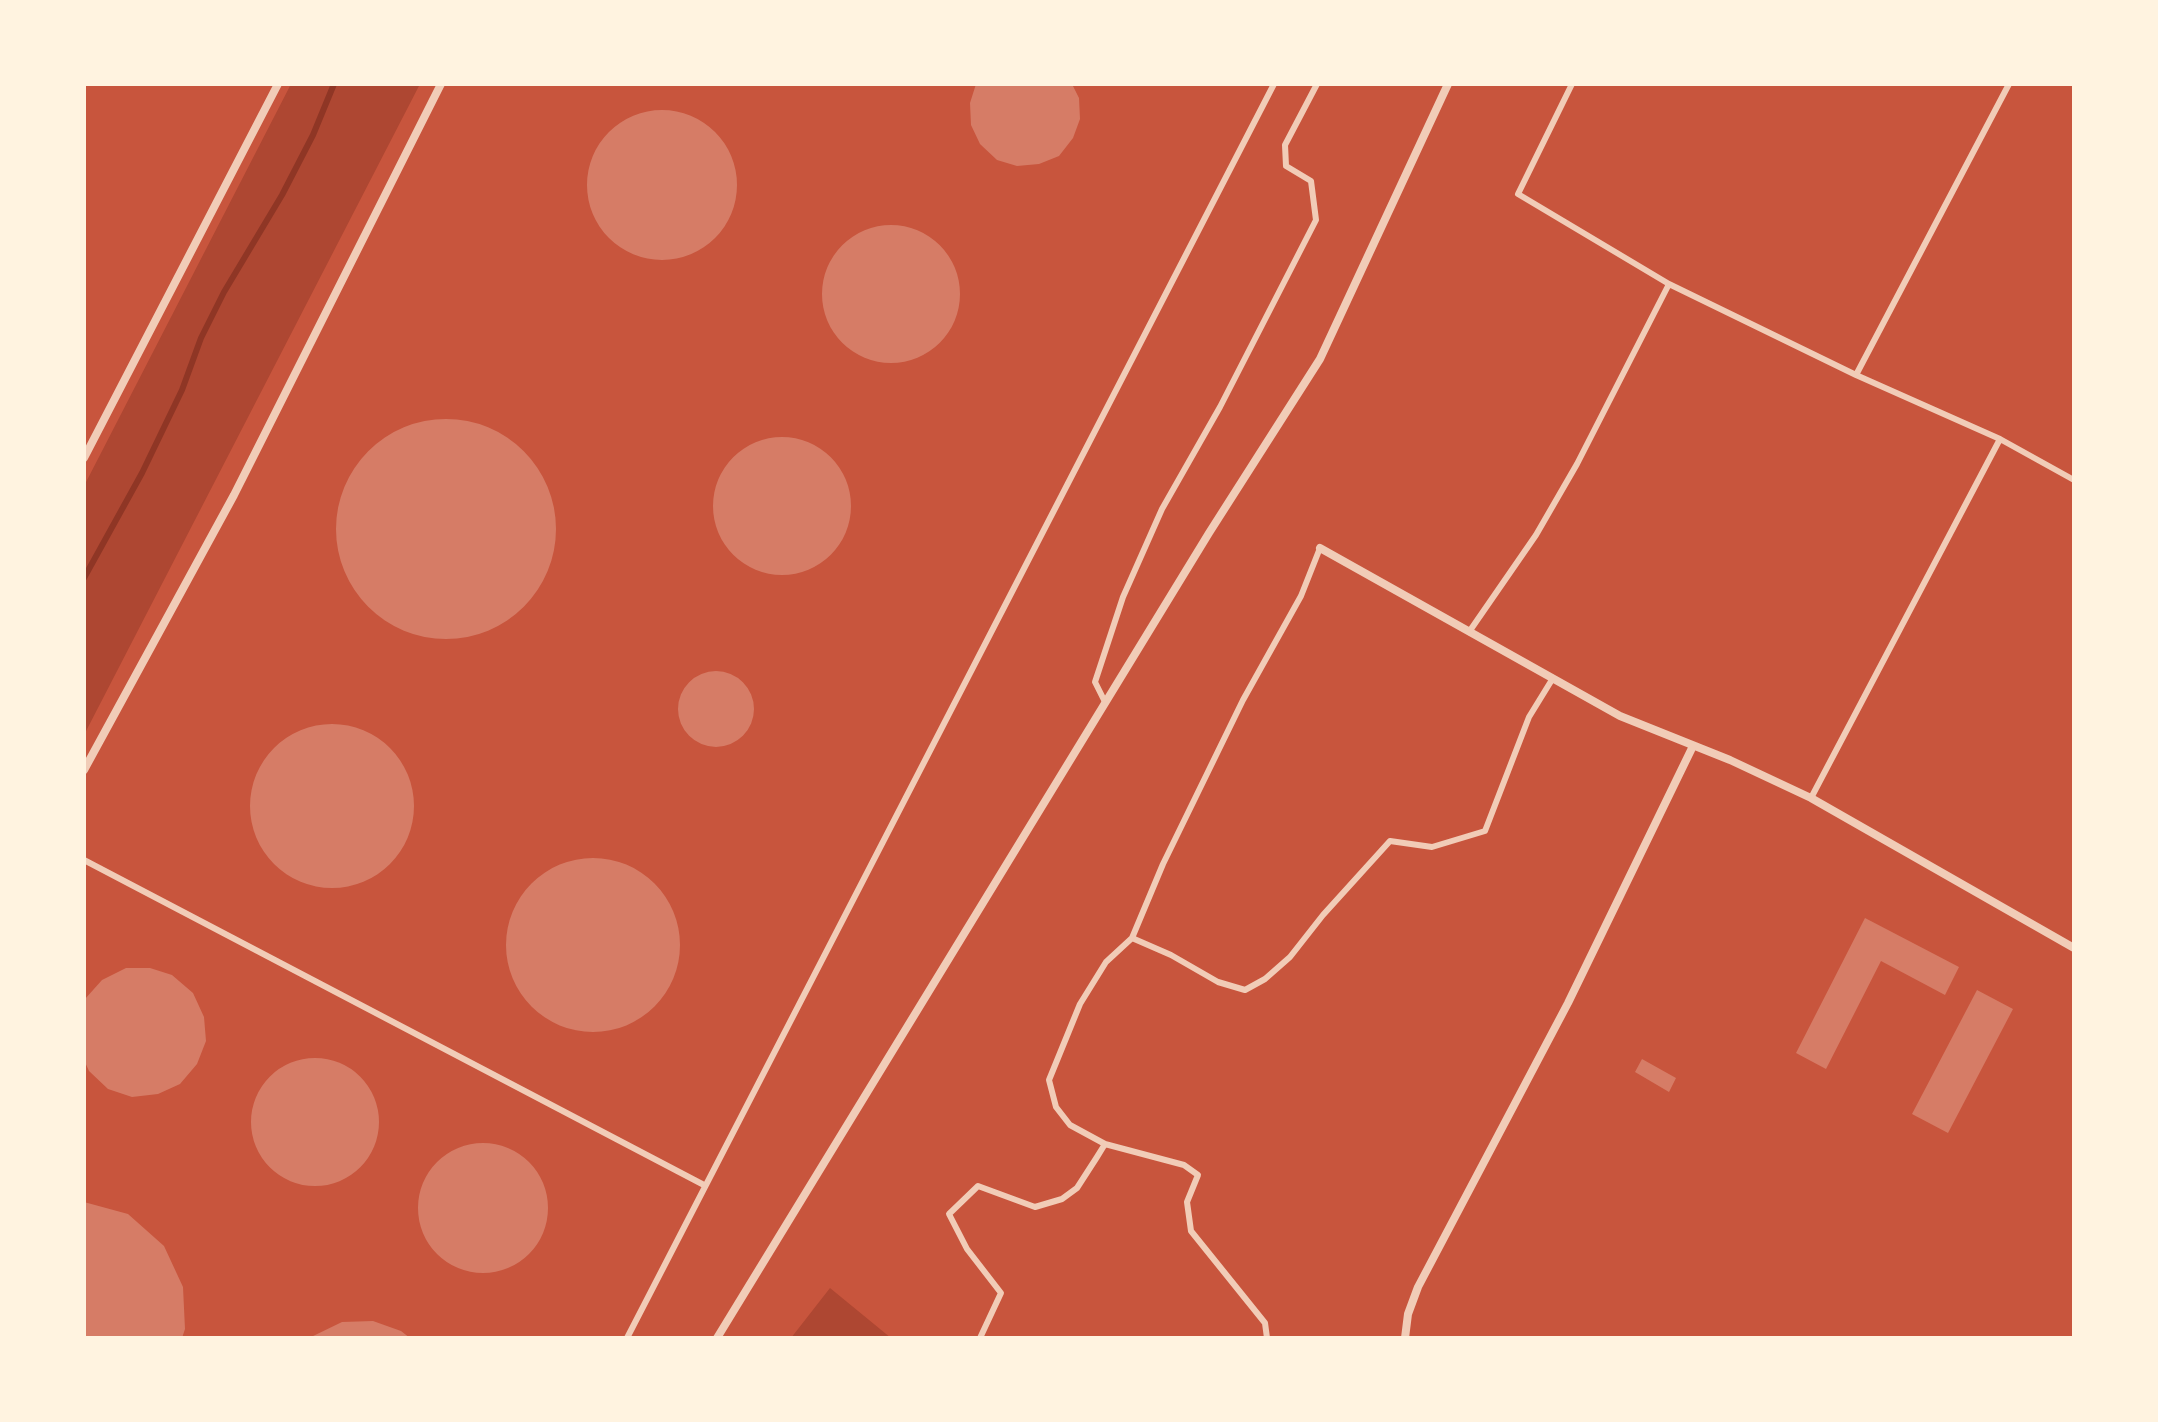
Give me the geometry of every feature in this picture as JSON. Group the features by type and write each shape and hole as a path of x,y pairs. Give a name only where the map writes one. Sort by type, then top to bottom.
{"street":[{"path":"84,458 278,84"},
{"path":"84,770 234,495 441,84"},
{"path":"717,1338 1209,533 1320,359 1448,84"},
{"path":"1320,548 1620,716 1811,798 2074,948"},
{"path":"1405,1338 1408,1314 1418,1287 1568,1003 1693,746"}],"lane":[{"path":"627,1338 1275,84"},
{"path":"1105,702 1095,682 1123,597 1156,522 1220,407 1316,220 1311,181 1286,166 1285,145 1317,84"},
{"path":"1572,84 1518,194 1669,284 1856,375 2000,439 2074,480"},
{"path":"1856,375 2009,84"},
{"path":"1469,632 1536,535 1577,464 1669,284"},
{"path":"1811,798 2000,439"},
{"path":"1267,1338 1265,1323 1191,1231 1187,1202 1198,1175 1184,1165 1105,1144 1070,1125 1056,1107 1049,1080 1080,1004 1106,962 1132,938 1163,864 1243,700 1301,596 1320,548"},
{"path":"1132,938 1171,955 1218,982 1245,990 1265,979 1290,957 1323,915 1390,841 1432,847 1485,831 1529,717 1553,678"},
{"path":"84,860 704,1185"},
{"path":"980,1338 1001,1293 967,1249 949,1214 978,1186 1035,1207 1062,1199 1077,1188 1105,1144"}],"shaded area":[{"path":"291,84 420,84 84,735 84,486"},
{"path":"830,1288 891,1338 791,1338"}],"building":[{"path":"976,84 1072,84 1079,98 1080,119 1073,138 1059,156 1039,164 1017,166 997,160 980,144 971,125 970,103"},
{"path":"662,110 691,115 715,132 732,156 737,185 732,214 715,238 691,255 662,260 633,255 609,238 592,214 587,185 592,156 609,132 633,115"},
{"path":"891,225 918,230 940,245 955,267 960,294 955,321 940,343 918,358 891,363 864,358 842,343 827,321 822,294 827,267 842,245 864,230"},
{"path":"446,419 488,427 524,451 548,487 556,529 548,571 524,607 488,631 446,639 404,631 368,607 344,571 336,529 344,487 368,451 404,427"},
{"path":"782,437 809,442 831,457 846,479 851,506 846,533 831,555 809,570 782,575 755,570 733,555 718,533 713,506 718,479 733,457 755,442"},
{"path":"716,671 731,674 743,682 751,694 754,709 751,724 743,736 731,744 716,747 701,744 689,736 681,724 678,709 681,694 689,682 701,674"},
{"path":"332,724 363,730 390,748 408,775 414,806 408,837 390,864 363,882 332,888 301,882 274,864 256,837 250,806 256,775 274,748 301,730"},
{"path":"593,858 626,865 654,884 673,912 680,945 673,978 654,1006 626,1025 593,1032 560,1025 532,1006 513,978 506,945 513,912 532,884 560,865"},
{"path":"1865,918 1959,967 1945,995 1881,961 1826,1069 1796,1053"},
{"path":"126,968 150,968 172,975 193,993 204,1017 206,1041 197,1064 180,1084 158,1094 132,1097 108,1089 89,1071 84,1060 85,999 102,980"},
{"path":"1977,990 2013,1009 1948,1133 1912,1114"},
{"path":"315,1058 339,1063 360,1077 374,1098 379,1122 374,1146 360,1167 339,1181 315,1186 291,1181 270,1167 256,1146 251,1122 256,1098 270,1077 291,1063"},
{"path":"1642,1059 1676,1078 1669,1092 1635,1072"},
{"path":"483,1143 508,1148 529,1162 543,1183 548,1208 543,1233 529,1254 508,1268 483,1273 458,1268 437,1254 423,1233 418,1208 423,1183 437,1162 458,1148"},
{"path":"84,1202 128,1214 164,1246 183,1287 185,1329 182,1338 84,1338"},
{"path":"373,1321 401,1331 410,1338 309,1338 342,1322"}],"waterway":[{"path":"84,578 142,473 182,390 201,338 224,292 282,195 313,135 334,84"}]}
